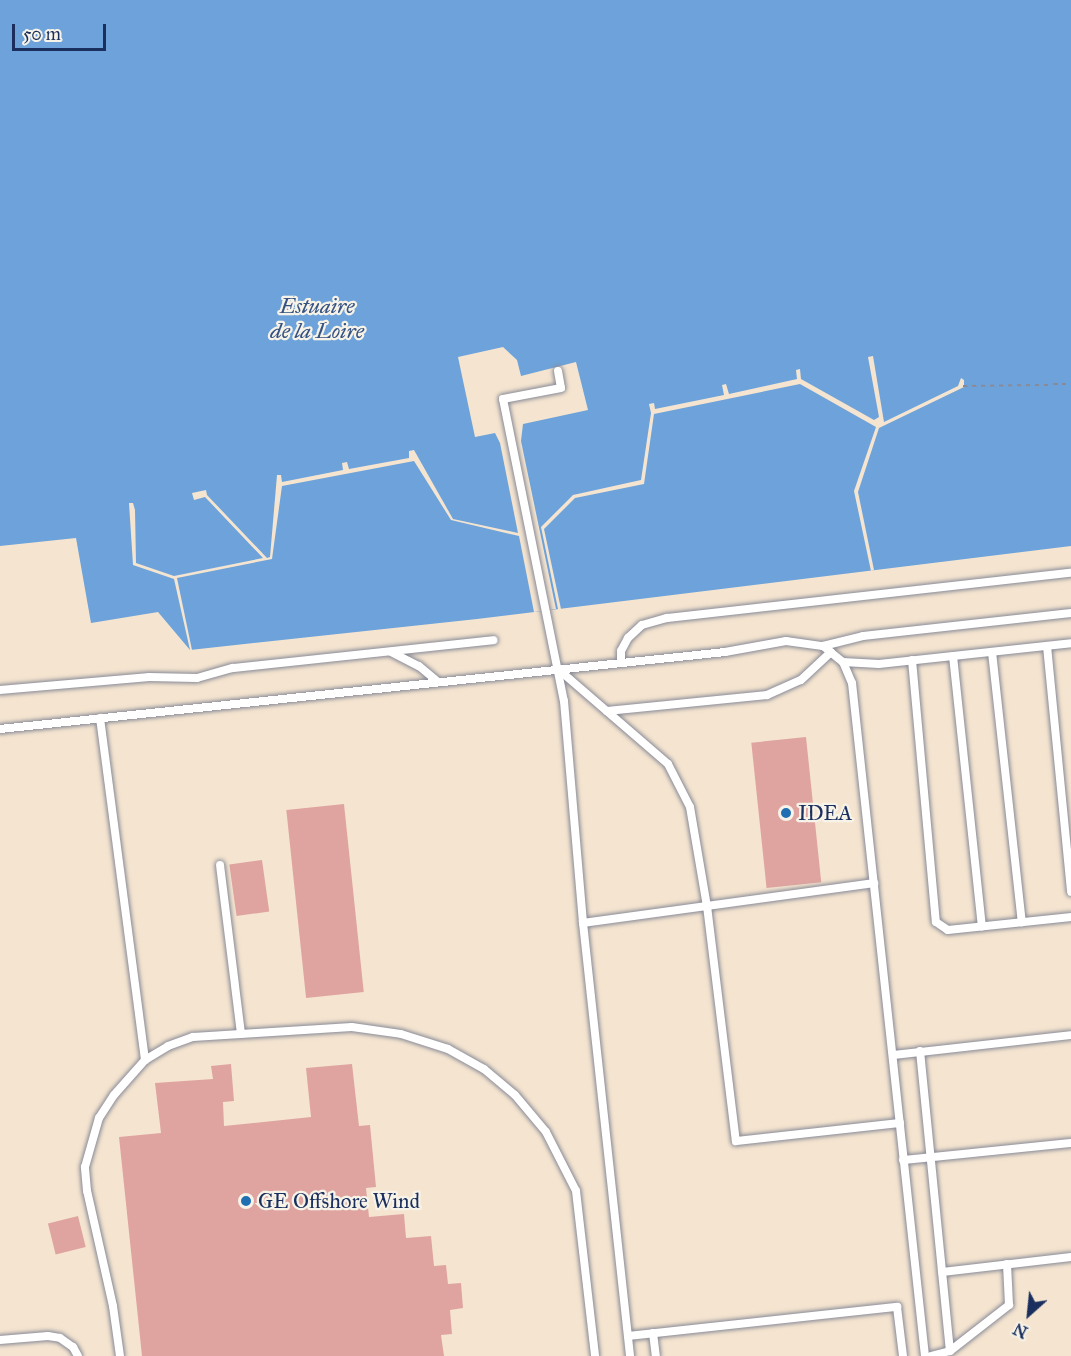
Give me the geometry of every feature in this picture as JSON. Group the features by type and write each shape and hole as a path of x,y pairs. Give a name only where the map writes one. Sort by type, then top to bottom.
{"lane":[{"path":"558,371 561,388 503,399 564,701 583,923 630,1356"},
{"path":"621,662 621,651 628,638 642,625 667,618 1071,573"},
{"path":"0,729 725,652 786,641 823,646 863,636 1071,613"},
{"path":"0,690 160,676 196,678 233,668 495,640"},
{"path":"843,662 879,664 1071,643"},
{"path":"823,646 843,662 852,683 925,1356"},
{"path":"1047,646 1071,892"},
{"path":"389,651 419,666 437,681"},
{"path":"607,711 767,695 801,680 831,652"},
{"path":"992,652 1023,922"},
{"path":"953,656 982,926"},
{"path":"912,660 936,922 948,930 1071,917"},
{"path":"558,669 668,764 690,807 707,906 736,1141 900,1123"},
{"path":"100,718 145,1060"},
{"path":"220,865 241,1034"},
{"path":"583,923 874,883"},
{"path":"120,1356 113,1306 87,1191 85,1167 99,1118 128,1077 145,1060 168,1046 193,1037 352,1027 402,1034 448,1049 484,1069 515,1095 546,1132 576,1191 595,1356"},
{"path":"893,1055 1071,1035"},
{"path":"920,1051 950,1351"},
{"path":"903,1160 1071,1143"},
{"path":"942,1272 1071,1257"},
{"path":"931,1356 950,1351 1010,1305 1007,1264"},
{"path":"628,1336 897,1307 903,1356"},
{"path":"653,1333 656,1356"},
{"path":"0,1340 48,1336 60,1338 73,1347 78,1356"}],"path":[{"path":"1053,384 1071,384"},
{"path":"963,386 1048,385"}],"water":[{"name":"Estuaire de la Loire","path":"0,0 1071,0 1071,546 477,619 190,650 158,612 91,623 76,538 0,546"}],"pier":[{"path":"503,347 517,360 521,376 576,362 588,410 523,424 521,441 556,609 534,612 519,536 451,520 414,461 282,486 272,559 177,578 192,650 190,650 174,579 133,565 129,503 133,503 135,510 136,563 174,576 263,558 205,497 194,500 192,493 206,490 207,495 267,558 270,557 277,475 281,475 282,482 343,470 342,463 347,462 349,469 409,458 409,451 414,450 453,519 518,533 500,443 495,433 475,437 458,357"},
{"path":"873,356 884,422 958,386 961,378 964,380 964,387 879,428 858,492 874,570 871,571 854,491 876,427 800,384 654,414 644,484 575,498 544,529 561,609 558,609 541,527 573,495 641,480 651,413 649,404 654,403 655,409 724,395 722,385 726,384 729,394 797,379 796,370 800,369 801,379 874,420 879,417 868,357"}],"building":[{"name":"IDEA","path":"806,737 821,882 767,888 751,743"},
{"path":"344,804 364,992 306,998 286,810"},
{"path":"262,860 269,911 237,916 229,865"},
{"name":"GE Offshore Wind","path":"231,1064 234,1101 223,1102 224,1126 311,1117 306,1068 352,1064 359,1126 370,1125 376,1187 366,1188 369,1217 404,1214 406,1238 431,1236 434,1266 446,1265 448,1284 461,1283 463,1308 450,1310 452,1334 441,1335 444,1356 142,1356 119,1137 161,1133 155,1083 213,1079 211,1066"},
{"path":"78,1216 86,1247 56,1255 48,1223"}],"place":[{"name":"IDEA","path":"786,813"},
{"name":"GE Offshore Wind","path":"246,1201"}]}
